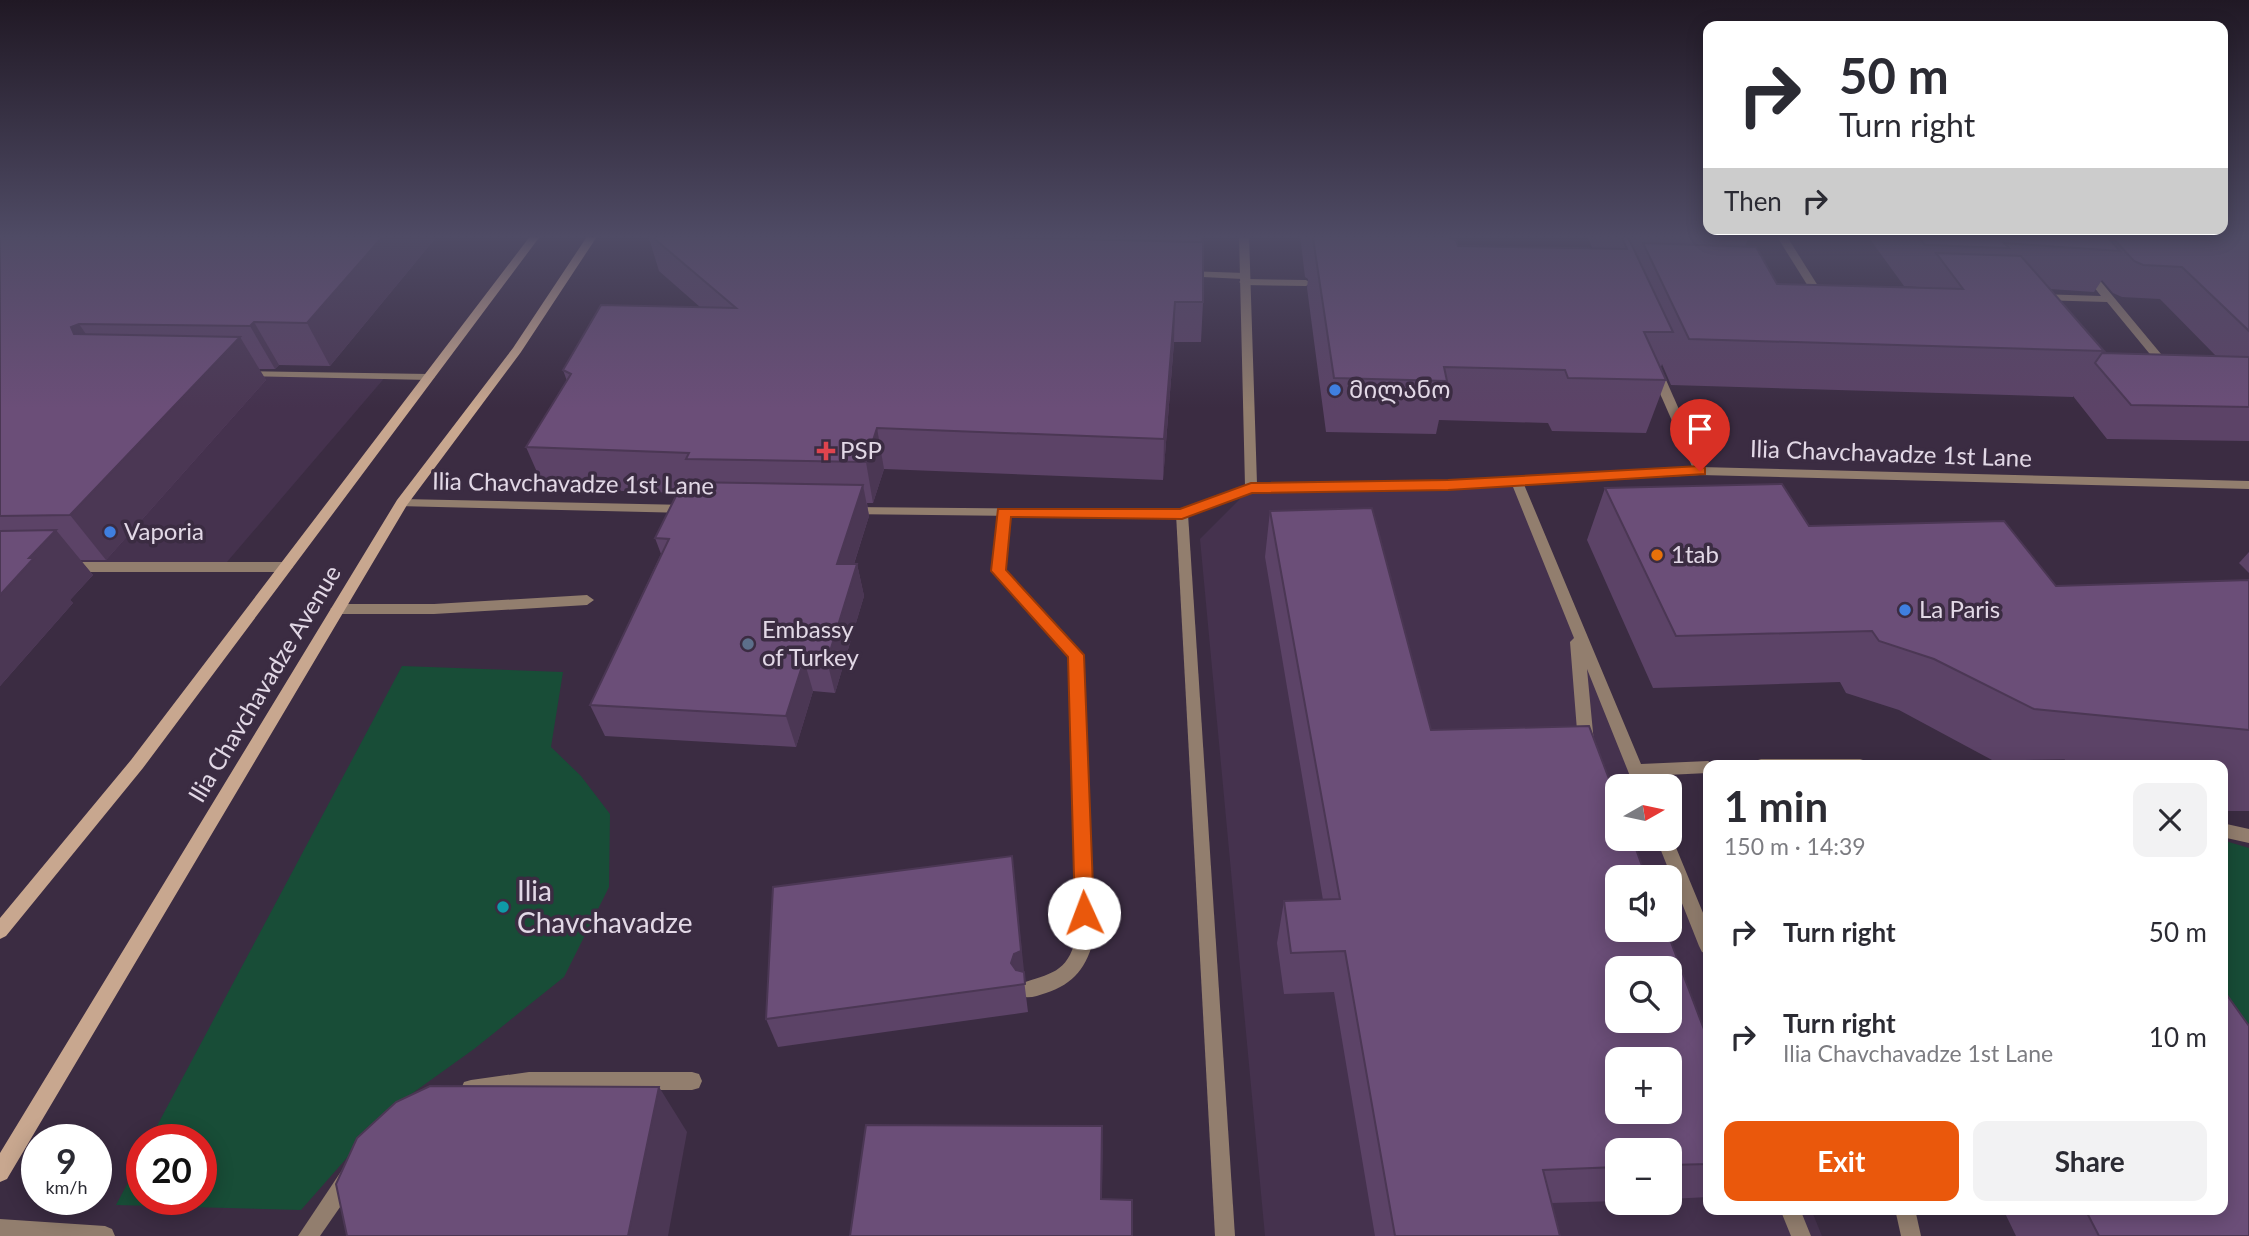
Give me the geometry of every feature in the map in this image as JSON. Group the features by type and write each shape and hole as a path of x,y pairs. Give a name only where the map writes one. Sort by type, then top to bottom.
{"main road":[{"name":"Ilia Chavchavadze Avenue","path":"0,930 137,764 493,293"},
{"name":"Ilia Chavchavadze Avenue","path":"0,1172 250,761 337,609 402,503 517,350 555,293"}],"street":[{"path":"1244,293 1251,488"},
{"path":"2105,293 2168,368"},
{"path":"2029,297 2110,299"},
{"path":"1651,359 1700,471"},
{"path":"231,374 429,377"},
{"name":"Ilia Chavchavadze 1st Lane","path":"840,510 1004,512 1182,522 1251,488 1517,482 1700,471 2249,485"},
{"path":"1517,482 1637,774"},
{"name":"Ilia Chavchavadze 1st Lane","path":"402,503 704,509"},
{"path":"1004,512 999,571 1076,655 1085,938 1082,958 1067,975 1046,985 1026,990"},
{"path":"1182,522 1225,1236"},
{"path":"53,568 286,567"},
{"path":"337,609 434,609 587,600"},
{"path":"1576,630 1584,740 1594,764"},
{"path":"1664,774 1703,768"},
{"path":"2228,831 2249,836"},
{"path":"1669,851 1703,934"},
{"path":"450,1092 529,1081 692,1081"},
{"path":"308,1236 358,1163"},
{"path":"1792,1215 1801,1236"},
{"path":"1906,1215 1911,1236"},
{"path":"0,1228 105,1236"}],"shaded area":[{"path":"75,373 387,375 221,569 0,564"},
{"path":"1517,482 1637,774 1605,774 1605,851 1669,851 1675,865 1605,865 1605,942 1682,942 1682,882 1703,934 1703,1215 1813,1215 1822,1236 1265,1236 1200,539 1251,488"}],"green space":[{"path":"402,666 563,672 551,747 581,776 610,814 609,887 564,977 474,1049 389,1110 301,1210 217,1208 217,1124 158,1124"},
{"path":"2228,842 2249,848 2249,1082 2228,1050"},
{"path":"126,1186 126,1205 116,1205"}],"building":[{"path":"0,293 334,293 307,323 254,322 250,326 79,324 71,327 74,334 240,337 70,515 0,516"},
{"path":"718,293 1203,293 1203,302 1175,302 1164,439 877,428 866,462 686,459 689,453 526,447 571,374 563,370 601,305 736,308"},
{"path":"1321,293 1654,293 1673,332 1644,332 1666,380 1568,378 1565,370 1444,367 1447,381 1334,378"},
{"path":"1667,293 2053,293 2104,351 1689,339"},
{"path":"2209,293 2249,293 2249,331"},
{"path":"2102,353 2249,357 2249,407 2131,405 2095,363"},
{"name":"Embassy of Turkey","path":"683,482 863,485 837,564 857,564 827,661 804,660 786,716 590,705 669,539 655,538"},
{"path":"1782,484 1809,526 2004,521 2056,586 2249,580 2249,730 2034,709 1934,659 1879,641 1872,631 1676,636 1605,488"},
{"path":"1372,508 1431,730 1589,726 1607,774 1605,774 1605,851 1637,851 1642,865 1605,865 1605,942 1671,942 1676,956 1605,956 1605,1033 1682,1033 1682,971 1703,1027 1703,1164 1682,1165 1682,1138 1605,1138 1605,1167 1543,1170 1560,1236 1395,1236 1345,951 1291,953 1284,901 1340,899 1270,511"},
{"path":"56,530 29,558 34,558 0,595 0,531"},
{"path":"1012,856 1021,951 1014,954 1011,963 1016,970 1024,972 1025,984 766,1019 773,887"},
{"path":"2228,996 2249,1026 2249,1236 2099,1236 2088,1215 2228,1215"},
{"path":"430,1086 659,1087 628,1236 347,1236 336,1184 357,1138 396,1102"},
{"path":"866,1125 1102,1126 1101,1199 1132,1200 1132,1236 850,1236"}],"place":[{"name":"მილანო","path":"1335,390"},
{"name":"PSP","path":"826,451"},
{"name":"Vaporia","path":"110,532"},
{"name":"1tab","path":"1657,555"},
{"name":"La Paris","path":"1905,610"},
{"name":"Embassy of Turkey","path":"748,644"},
{"name":"Ilia Chavchavadze","path":"503,907"}],"route":[{"path":"1084,913 1076,655 999,571 1004,512 1182,514 1251,488 1448,485 1700,471"}]}
